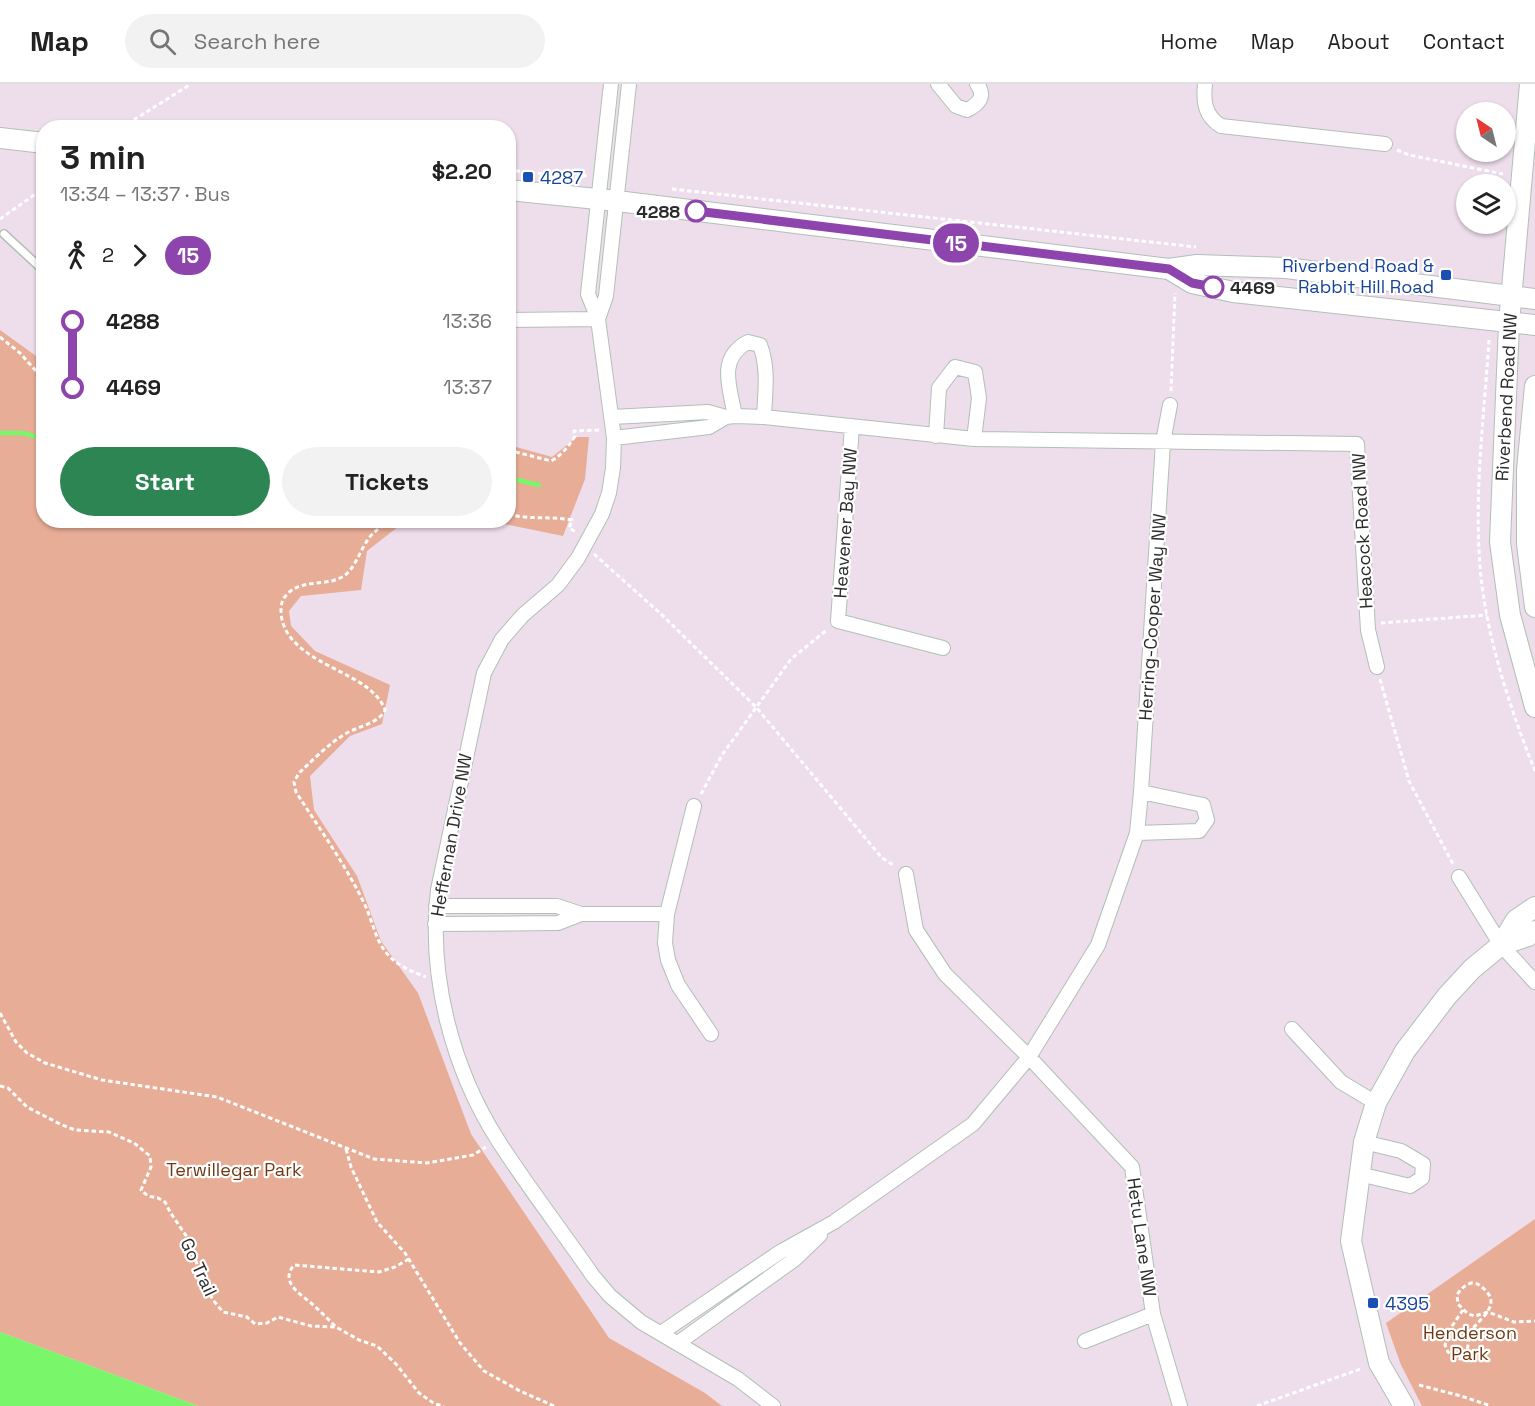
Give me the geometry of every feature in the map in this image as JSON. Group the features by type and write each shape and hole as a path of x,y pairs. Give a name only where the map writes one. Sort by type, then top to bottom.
{"street":[{"path":"608,200 600,177 610,84"},
{"path":"608,200 628,84"},
{"path":"938,84 956,106 967,110 979,102 982,96 977,84"},
{"path":"1205,84 1203,95 1206,110 1210,117 1221,126 1385,144"},
{"name":"Riverbend Road NW","path":"1530,84 1509,323 1500,542 1510,615 1535,707"},
{"path":"0,138 36,142"},
{"path":"516,191 608,200 1169,269 1197,265 1286,268 1535,299"},
{"name":"Heffernan Drive NW","path":"608,200 588,294 598,319 613,428 614,468 609,493 586,547 558,585 523,615 502,639 484,673 441,870 435,924 440,984 463,1073 498,1140 593,1276 610,1296 641,1322 738,1379 773,1406"},
{"path":"1169,269 1192,283 1233,292 1535,325"},
{"path":"516,320 598,319"},
{"path":"730,417 728,372 730,358 736,348 748,342 760,345 764,357 766,372 764,417"},
{"path":"936,436 939,388 955,367 975,372 979,398 974,439"},
{"name":"Riverbend Road NW","path":"1535,386 1527,470 1527,544 1535,608"},
{"path":"1163,442 1170,405"},
{"name":"Heacock Road NW","path":"613,428 708,412 730,417 764,417 974,439 1357,444 1368,630 1377,667"},
{"name":"Heacock Road NW","path":"613,428 709,427 730,417"},
{"name":"Heavener Bay NW","path":"852,426 838,621 943,648"},
{"name":"Herring-Cooper Way NW","path":"661,1333 780,1252 834,1222 973,1124 1029,1057 1098,945 1137,833 1163,442"},
{"path":"1527,470 1535,444"},
{"path":"1137,833 1199,831 1208,820 1203,805 1141,792"},
{"path":"694,806 667,914 665,943 678,985 711,1034"},
{"name":"Hetu Lane NW","path":"906,874 916,930 945,975 1029,1057 1132,1167 1153,1314 1180,1406"},
{"path":"1459,877 1501,945 1535,982"},
{"path":"436,906 556,906 581,914 667,914"},
{"path":"1404,1406 1379,1363 1351,1241 1364,1142 1376,1103 1405,1051 1447,996 1472,969 1501,945 1516,920 1535,907"},
{"path":"435,924 558,923 581,914"},
{"path":"1501,945 1528,936 1535,931"},
{"path":"1292,1029 1341,1082 1376,1103"},
{"path":"1359,1174 1410,1186 1422,1178 1423,1164 1401,1151 1364,1142"},
{"name":"Herring-Cooper Way NW","path":"678,1343 795,1259 834,1222"},
{"name":"Hetu Lane NW","path":"1085,1341 1153,1314"}],"lane":[{"path":"4,234 36,264"}],"path":[{"path":"134,120 191,84"},
{"path":"1385,144 1409,155 1503,172 1503,174"},
{"path":"516,171 580,178 587,175 600,177"},
{"path":"670,188 1198,247"},
{"path":"0,219 36,194"},
{"path":"1169,269 1175,280 1170,405"},
{"path":"0,337 20,353 36,371"},
{"path":"516,452 551,461 559,457 568,447 575,436 574,431 613,428"},
{"path":"516,516 572,520 569,528 578,533 574,537 661,614 756,707 882,858 906,874"},
{"path":"380,528 371,535 351,570 342,577 328,582 305,585 292,590 284,598 281,606 281,618 286,631 292,638 315,659 362,684 376,695 386,710 370,722 342,735 305,767 294,782 296,792 364,903 383,949 401,966 440,984"},
{"path":"1368,630 1384,622 1488,615"},
{"path":"694,806 722,755 791,659 838,621"},
{"path":"1377,667 1409,781 1459,877"},
{"path":"0,1013 16,1042 27,1053 45,1063 102,1080 217,1097 374,1159 427,1163 473,1155 498,1140"},
{"name":"Go Trail","path":"0,1086 8,1088 27,1107 60,1124 75,1130 109,1132 134,1143 150,1156 151,1167 141,1190 148,1196 165,1202 189,1239 202,1279 213,1300 223,1312 247,1317 255,1324 267,1323 278,1317 311,1326 336,1327 377,1346 396,1364 419,1393 435,1404 444,1406"},
{"path":"346,1149 351,1167 377,1222 409,1259 460,1342 484,1371 554,1406"},
{"path":"336,1327 294,1290 289,1279 290,1269 294,1265 379,1272 409,1259"},
{"path":"1463,1310 1450,1329 1444,1345 1448,1352 1460,1359 1467,1354 1470,1333 1488,1312 1490,1306 1487,1291 1480,1285 1467,1284 1457,1295 1458,1304 1463,1310 1475,1316 1488,1312 1514,1322 1535,1321"},
{"path":"1257,1406 1379,1363"},
{"path":"1419,1385 1491,1406"}],"green space":[{"name":"Terwillegar Park","path":"0,330 36,356 36,528 396,528 367,551 361,590 301,596 289,611 291,626 315,651 390,685 382,724 350,736 310,776 314,810 357,876 381,941 418,993 471,1134 609,1338 705,1393 722,1406 198,1406 0,1332"},
{"path":"577,437 589,437 585,479 563,536 516,526 516,447 552,457"},
{"name":"Henderson Park","path":"1535,1219 1535,1406 1422,1406 1401,1365 1386,1323"}],"shaded area":[{"path":"0,1332 198,1406 0,1406"}],"waterway":[{"path":"0,433 23,433 36,437"},
{"path":"516,480 539,485"}],"bus line":[{"name":"15","path":"696,211 1169,269 1192,283 1213,287"}],"place":[{"name":"4287","path":"528,177"},
{"name":"4288","path":"696,211"},
{"name":"Riverbend Road & Rabbit Hill Road","path":"1446,275"},
{"name":"4469","path":"1213,287"},
{"name":"4395","path":"1373,1303"}]}
